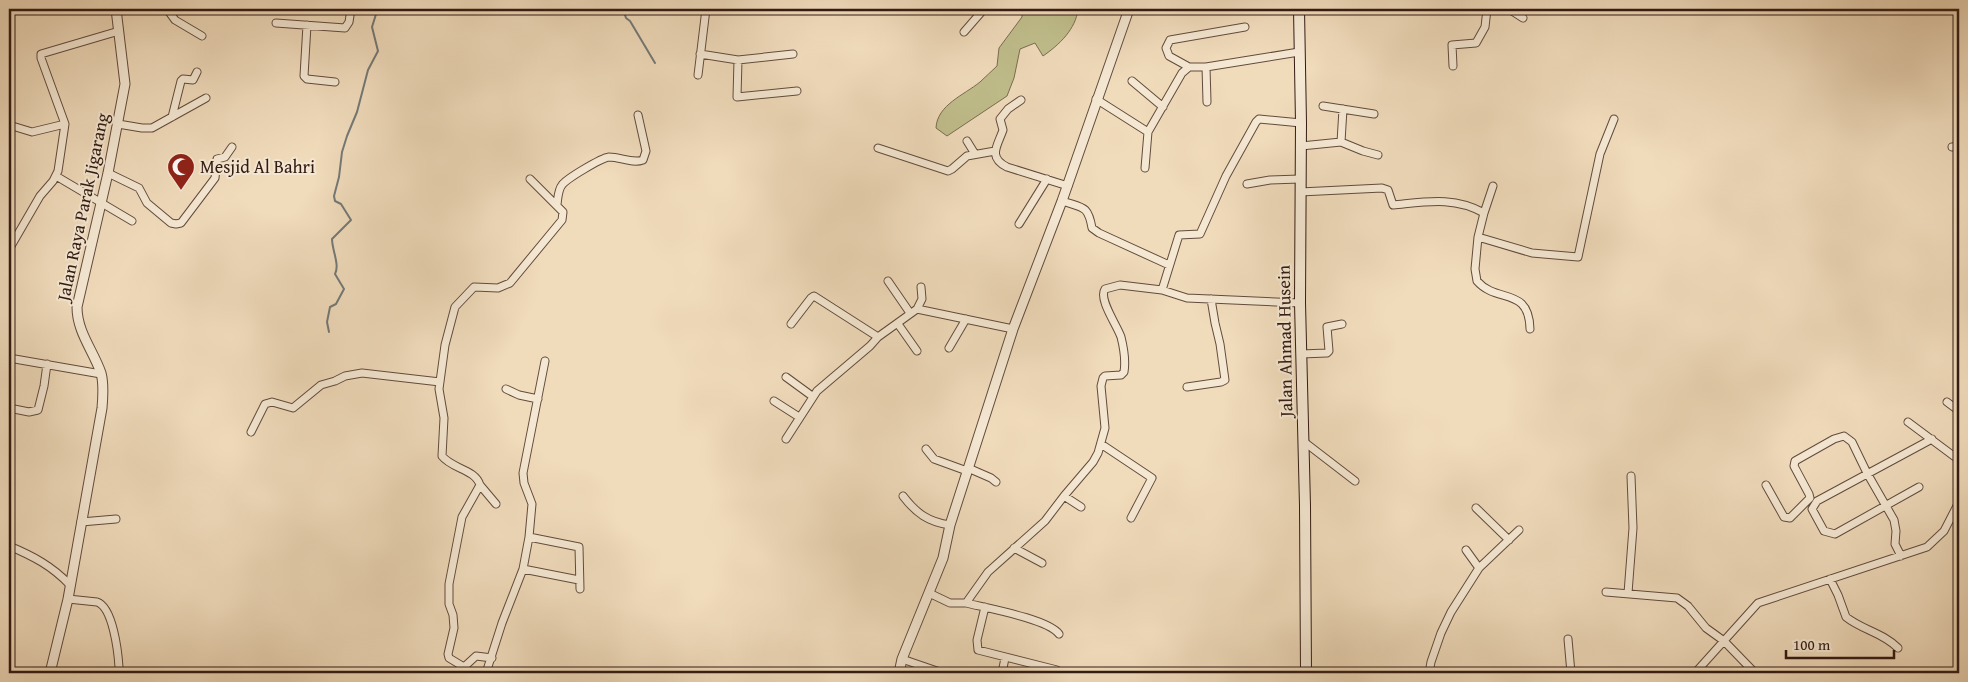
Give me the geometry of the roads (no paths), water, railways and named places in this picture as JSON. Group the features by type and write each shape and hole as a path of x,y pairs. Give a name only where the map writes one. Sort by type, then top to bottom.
{"main road":[{"name":"Jalan Ahmad Husein","path":"1299,9 1301,123 1300,303 1306,568 1306,673"}],"street":[{"name":"Jalan Raya Parak Jigarang","path":"50,673 68,599 102,408 101,374 79,326 77,307 108,173 125,84 116,9"},
{"path":"167,9 175,20 202,36"},
{"path":"276,23 346,28 351,9"},
{"path":"698,75 706,9"},
{"path":"964,32 984,9"},
{"path":"899,673 902,659 943,558 950,525 1013,328 1068,186 1096,100 1129,9"},
{"path":"1453,66 1452,46 1476,43 1485,26 1487,9"},
{"path":"1509,9 1523,18"},
{"path":"307,25 304,76 335,82"},
{"path":"1245,27 1170,40 1167,44 1166,52 1169,56 1189,67 1206,67 1300,52"},
{"path":"11,246 40,196 56,176 65,124 41,54 119,31"},
{"path":"700,54 738,60 793,54"},
{"path":"738,60 737,97 797,91"},
{"path":"1145,168 1148,132 1182,73 1189,67"},
{"path":"1206,67 1207,102"},
{"path":"172,117 181,81 183,79 193,80 197,72"},
{"path":"1132,81 1163,106"},
{"path":"118,124 147,129 160,124 206,98"},
{"path":"1020,100 1003,114 1000,122 1003,132 997,141 995,151 1001,164 1068,186"},
{"path":"1096,100 1148,132"},
{"path":"1323,106 1374,114"},
{"path":"1341,142 1343,109"},
{"path":"557,204 560,190 564,183 601,160 609,157 634,162 643,160 646,151 638,115"},
{"path":"1162,290 1179,235 1197,235 1202,231 1226,176 1256,122 1259,119 1264,119 1301,123"},
{"path":"1478,237 1532,253 1578,257 1600,154 1614,119"},
{"path":"9,124 32,132 65,124"},
{"path":"967,141 974,154"},
{"path":"1301,146 1341,142 1378,155"},
{"path":"108,173 139,188 147,203 171,223 176,224 180,223 215,178 217,159 225,157 232,147"},
{"path":"878,148 948,171 967,156 995,151"},
{"path":"56,176 132,221"},
{"path":"496,504 477,479 447,463 442,456 444,418 439,389 445,345 455,307 474,287 498,288 510,283 562,220 563,212 557,204 530,179"},
{"path":"1019,224 1047,179"},
{"path":"1248,184 1270,180 1300,179"},
{"path":"1494,186 1478,237 1475,269 1477,281 1490,290 1524,305 1529,315 1530,329"},
{"path":"1300,192 1382,188 1388,190 1393,205 1423,201 1450,202 1468,204 1484,213"},
{"path":"1062,201 1086,210 1091,216 1092,228 1099,233 1169,264"},
{"path":"888,281 910,313"},
{"path":"966,603 988,572 1045,521 1093,462 1101,444 1105,422 1101,386 1103,378 1105,376 1121,374 1124,372 1125,364 1120,335 1104,301 1103,291 1108,287 1120,285 1162,290 1187,298 1300,303"},
{"path":"786,439 812,396 878,337 917,309 922,299 921,287"},
{"path":"791,324 814,296 878,337"},
{"path":"1187,387 1225,380 1211,299"},
{"path":"917,309 1013,328"},
{"path":"949,348 966,319"},
{"path":"898,324 917,351"},
{"path":"1301,354 1327,353 1329,350 1327,327 1342,324"},
{"path":"9,358 101,374"},
{"path":"486,673 502,623 524,569 532,504 524,483 523,473 545,361"},
{"path":"9,408 29,412 38,410 47,364"},
{"path":"251,432 265,404 272,402 293,408 321,385 354,374 362,373 440,382"},
{"path":"786,377 812,396"},
{"path":"506,389 519,395 538,399"},
{"path":"774,401 799,417"},
{"path":"1946,402 1959,411"},
{"path":"1908,422 1959,460"},
{"path":"1766,485 1784,517 1790,518 1810,498 1794,466 1795,461 1844,436 1852,442 1894,520 1895,544 1901,556"},
{"path":"1919,487 1834,534 1827,533 1812,510 1816,501 1932,440"},
{"path":"1302,441 1355,481"},
{"path":"1101,444 1152,478 1131,518"},
{"path":"926,449 934,459 968,469 991,478 996,482"},
{"path":"1628,593 1633,528 1631,476"},
{"path":"480,485 462,517 449,584 449,604 453,615 454,628 448,654 449,658 463,670 476,656 492,658"},
{"path":"902,496 922,516 933,522 950,525"},
{"path":"1064,496 1081,507"},
{"path":"1695,673 1758,603 1927,547 1936,541 1949,525 1959,502"},
{"path":"1476,508 1509,540"},
{"path":"81,522 116,519"},
{"path":"1430,673 1431,662 1441,633 1479,568 1519,530"},
{"path":"529,537 578,546 580,548 580,589"},
{"path":"9,546 35,556 56,571 70,585"},
{"path":"1014,548 1042,563"},
{"path":"1466,550 1479,568"},
{"path":"524,569 579,580"},
{"path":"1830,579 1846,617 1888,638 1898,648"},
{"path":"1606,592 1678,598 1688,606 1706,628 1724,641 1748,670 1755,673"},
{"path":"929,593 950,603 966,603 1018,616 1054,628 1059,634"},
{"path":"68,599 101,604 106,609 118,647 119,667"},
{"path":"984,607 976,648 981,652 1057,670"},
{"path":"1568,639 1571,673"},
{"path":"1002,673 1005,658"},
{"path":"902,659 937,671"}],"waterway":[{"path":"329,332 327,322 330,307 336,304 344,289 335,274 337,266 332,239 351,220 341,204 335,201 334,196 339,177 342,152 357,112 368,70 378,51 372,27 377,11 386,11 388,9"},
{"path":"623,9 626,18 630,21 655,63"}],"place":[{"name":"Mesjid Al Bahri","path":"181,191"}]}
